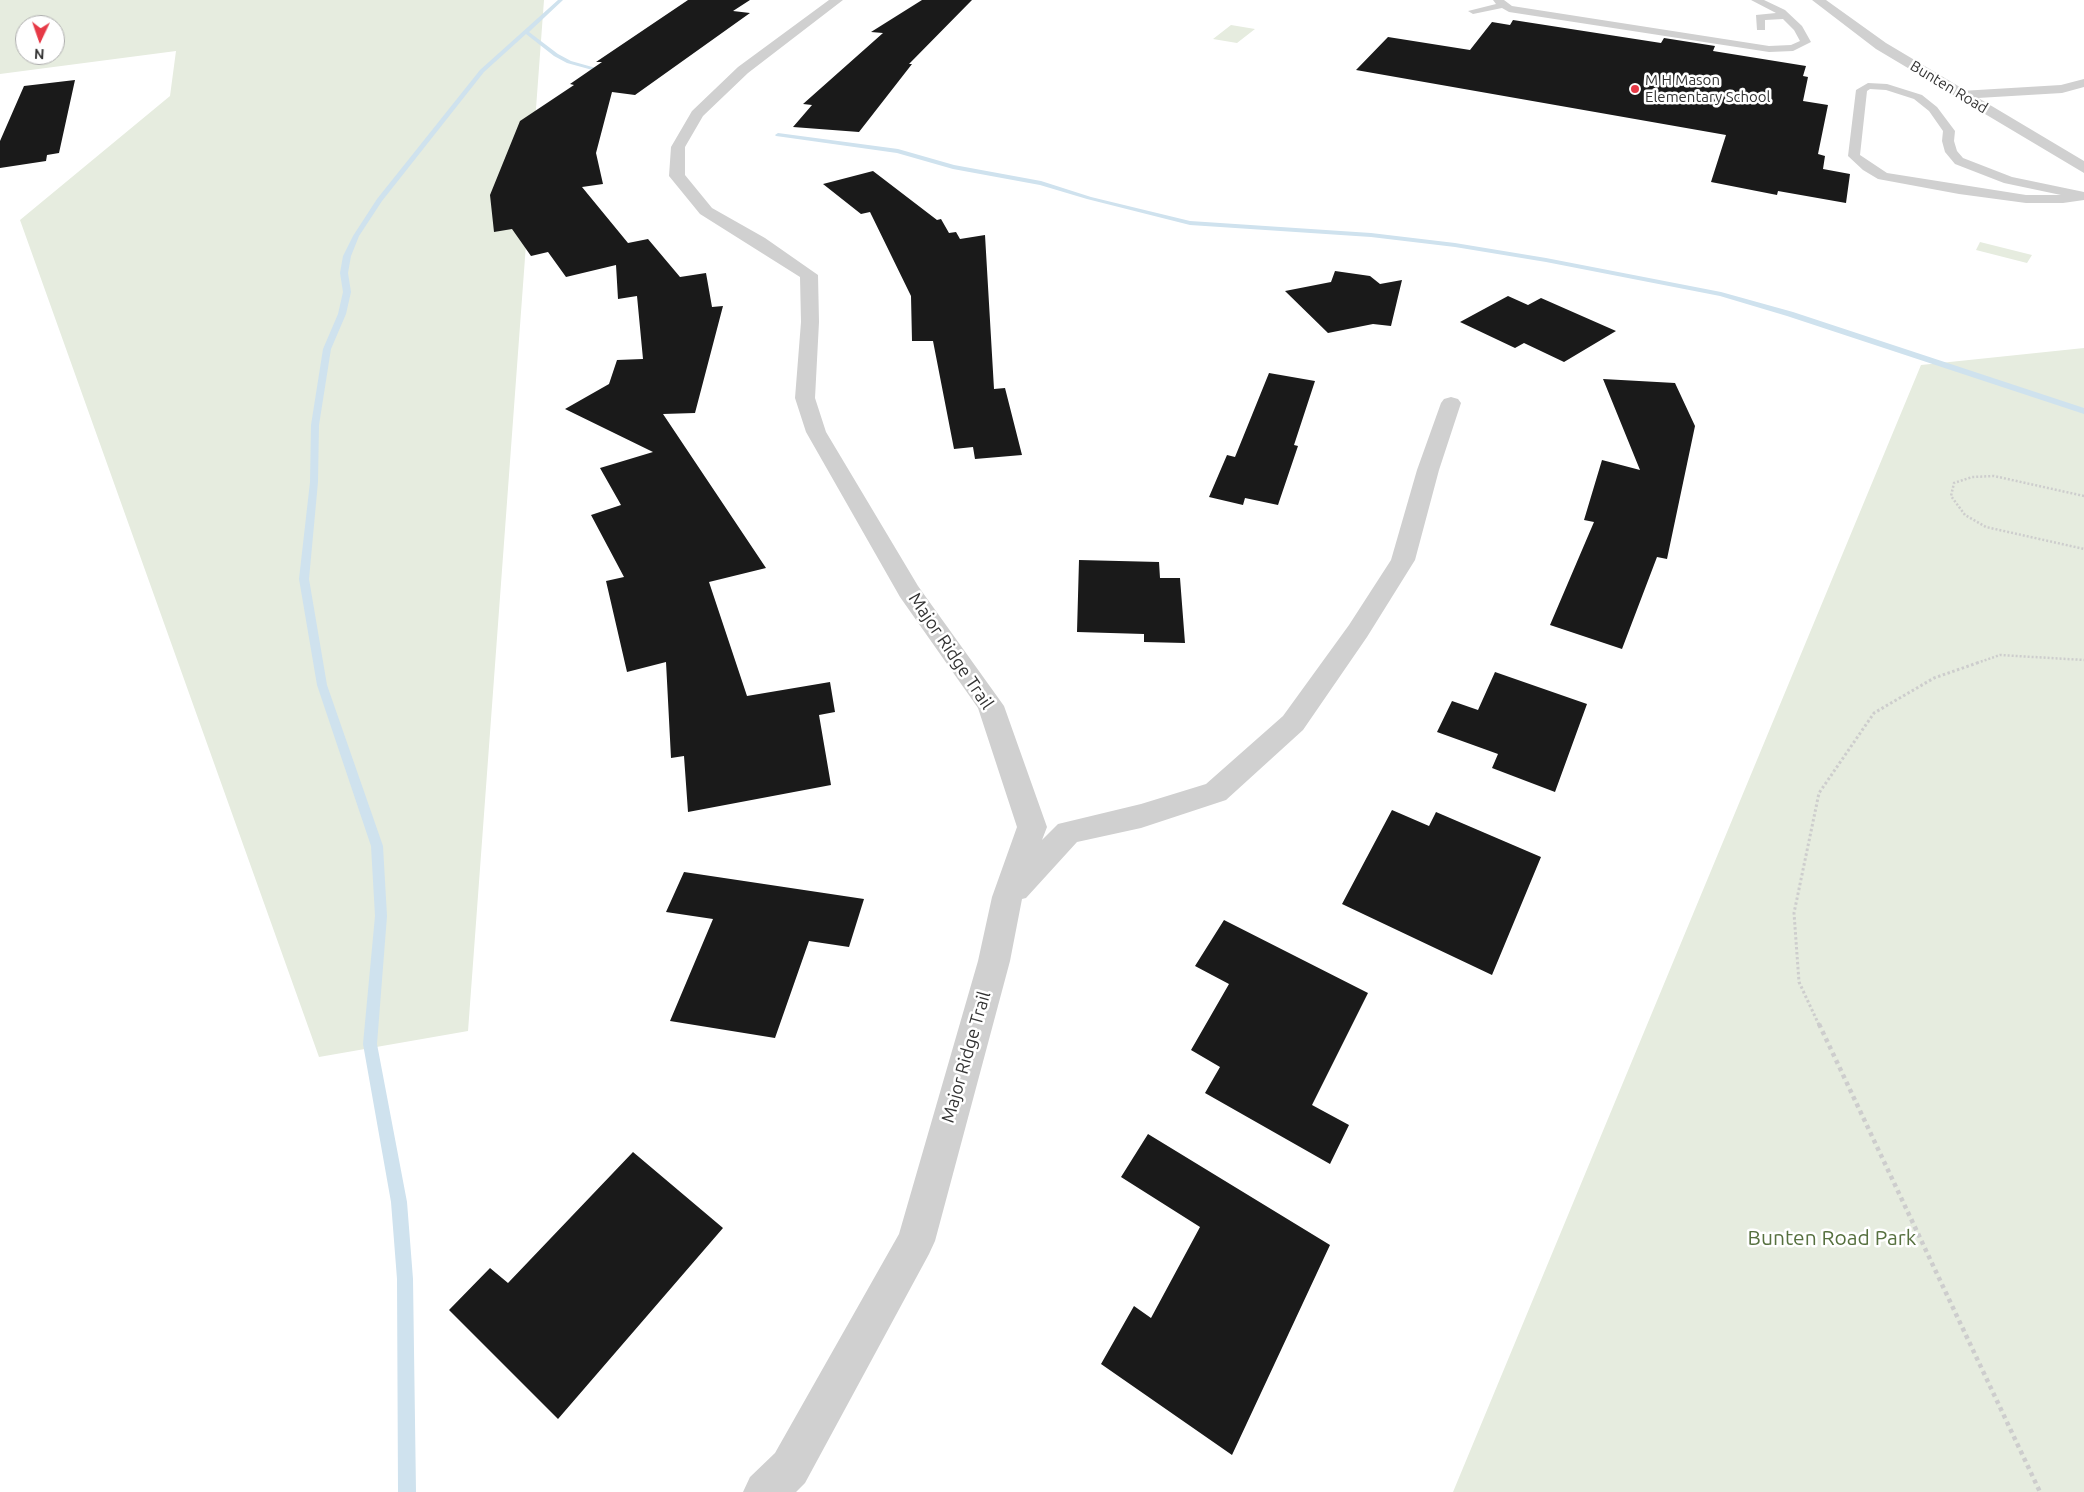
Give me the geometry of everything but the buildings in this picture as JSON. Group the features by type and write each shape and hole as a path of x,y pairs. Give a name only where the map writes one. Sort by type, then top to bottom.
{"street":[{"name":"Major Ridge Trail","path":"765,1492 790,1468 916,1241 994,961 1007,897 1032,827 991,706 910,591 816,432 805,398 810,322 809,275 706,211 677,176 678,146 697,114 743,70 837,0"},
{"name":"Bunten Road","path":"1818,0 1881,46 2084,168"},
{"path":"1961,95 2062,89 2084,83"},
{"path":"1007,897 1068,832 1141,816 1216,792 1293,723 1358,631 1403,560 1428,470 1451,403"}],"lane":[{"path":"1473,12 1501,2 1509,9 1769,49 1793,48 1806,42 1798,28 1784,16 1756,0"},
{"path":"1761,28 1760,17 1784,16"},
{"path":"1868,86 1887,86 1918,97 1933,108 1949,131 1948,141 1951,152 1959,161 1980,171 2009,180 2049,186 2081,196 2064,199 2026,199 1959,190 1883,176 1867,167 1854,156 1862,90 1868,86"},
{"path":"1862,90 1883,95 1895,102"},
{"path":"1895,161 1901,180"},
{"path":"1959,190 1980,186 1990,180 1980,171"}],"path":[{"path":"2084,496 1994,476 1972,477 1954,483 1951,496 1965,515 1986,527 2084,549"},
{"path":"2040,1492 1799,982 1794,912 1819,793 1874,713 1934,678 2000,655 2084,660"}],"green space":[{"path":"0,0 544,0 468,1031 319,1057 20,220 170,96 176,51 0,74"},
{"path":"1231,25 1255,29 1237,43 1213,39"},
{"path":"1980,242 2032,255 2027,263 1976,250"},
{"name":"Bunten Road Park","path":"2084,348 2084,1492 1453,1492 1921,365"}],"waterway":[{"path":"526,32 561,0"},
{"path":"407,1492 405,1279 399,1202 370,1044 381,916 377,846 322,685 304,579 314,482 315,425 327,349 342,314 347,292 344,273 347,256 356,236 379,200 482,71 526,32"},
{"path":"526,32 556,55 569,62 607,72"},
{"path":"778,135 898,151 953,167 1041,183 1089,198 1190,223 1371,235 1455,245 1546,260 1721,294 1790,314 2084,411"}],"place":[{"name":"M H Mason Elementary School","path":"1635,89"}]}
